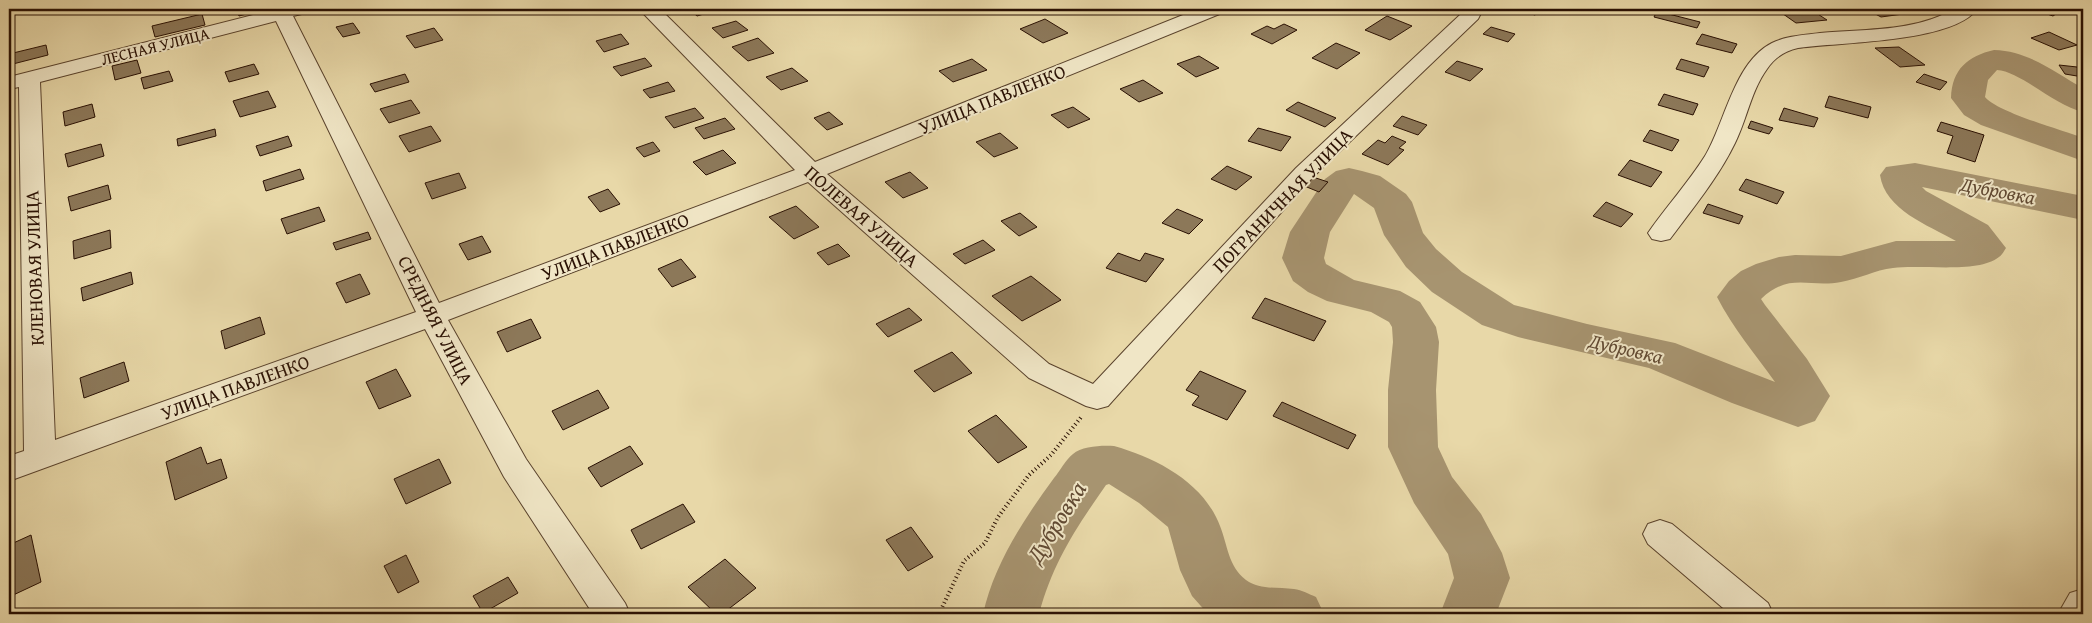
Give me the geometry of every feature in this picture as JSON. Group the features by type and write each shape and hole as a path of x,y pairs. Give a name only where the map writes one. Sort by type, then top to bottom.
{"street":[{"name":"ПОЛЕВАЯ УЛИЦА","path":"648,9 810,172 1039,371 1096,398"},
{"name":"УЛИЦА ПАВЛЕНКО","path":"9,469 432,316 810,172 1216,9"},
{"name":"ПОГРАНИЧНАЯ УЛИЦА","path":"1096,398 1304,173 1471,15 1473,9"},
{"path":"1661,233 1705,174 1724,143 1753,73 1773,51 1798,42 1910,30 1942,22 1967,9"},
{"name":"ЛЕСНАЯ УЛИЦА","path":"19,81 292,11"},
{"name":"СРЕДНЯЯ УЛИЦА","path":"292,11 432,316 514,468 612,614"},
{"name":"КЛЕНОВАЯ УЛИЦА","path":"19,81 40,457"},
{"path":"1660,534 1755,614"},
{"path":"2076,614 2083,604"}],"path":[{"path":"939,614 964,561 985,543 998,517 1029,475 1051,454 1096,398"}],"building":[{"path":"236,9 266,9 239,16"},
{"path":"689,9 721,9 697,16"},
{"path":"1514,9 1542,9 1535,15"},
{"path":"1776,9 1810,9 1827,20 1796,23"},
{"path":"1866,9 1894,9 1903,14 1881,17"},
{"path":"2032,9 2063,9 2053,16"},
{"path":"1657,11 1700,22 1697,28 1654,17"},
{"path":"202,14 205,25 155,37 152,26"},
{"path":"1387,16 1412,26 1390,40 1365,30"},
{"path":"1045,19 1068,33 1043,43 1020,29"},
{"path":"736,21 748,30 723,38 712,28"},
{"path":"353,23 360,33 343,37 336,27"},
{"path":"1284,24 1297,30 1272,44 1251,34 1267,26 1274,29"},
{"path":"1491,27 1515,34 1508,42 1483,34"},
{"path":"434,28 443,40 415,48 406,36"},
{"path":"2049,32 2077,45 2059,50 2031,38"},
{"path":"621,34 629,44 604,52 596,41"},
{"path":"1702,34 1737,44 1732,53 1696,44"},
{"path":"758,38 774,53 748,61 732,47"},
{"path":"1336,43 1360,53 1337,69 1312,58"},
{"path":"46,45 48,55 9,65 9,54"},
{"path":"1899,47 1925,65 1900,67 1875,48"},
{"path":"1199,56 1219,68 1196,77 1177,64"},
{"path":"645,58 652,66 621,76 613,67"},
{"path":"972,59 987,70 953,82 939,71"},
{"path":"1681,59 1709,67 1704,77 1676,69"},
{"path":"137,60 141,73 115,80 112,66"},
{"path":"1457,61 1483,69 1470,81 1445,72"},
{"path":"254,64 259,74 229,82 225,72"},
{"path":"2059,65 2077,67 2083,77 2065,74"},
{"path":"792,68 808,81 781,90 766,77"},
{"path":"169,71 173,81 144,89 141,78"},
{"path":"405,74 409,82 375,92 370,84"},
{"path":"1924,74 1947,82 1940,90 1916,82"},
{"path":"1143,80 1163,93 1139,102 1120,89"},
{"path":"668,82 675,91 650,98 643,90"},
{"path":"268,91 276,107 240,117 233,101"},
{"path":"1664,94 1698,104 1693,115 1658,105"},
{"path":"1829,96 1871,107 1868,118 1825,107"},
{"path":"411,100 420,113 389,123 380,109"},
{"path":"1298,102 1336,118 1325,127 1286,110"},
{"path":"92,104 95,117 65,126 63,112"},
{"path":"1073,107 1090,119 1068,128 1051,115"},
{"path":"695,108 704,118 674,128 665,117"},
{"path":"1784,108 1818,118 1814,127 1779,120"},
{"path":"829,112 843,124 827,130 814,118"},
{"path":"1402,116 1427,125 1418,135 1393,126"},
{"path":"725,118 735,129 704,139 695,128"},
{"path":"1751,121 1773,128 1769,134 1748,128"},
{"path":"1941,122 1984,135 1975,162 1947,153 1953,136 1937,131"},
{"path":"431,126 441,141 409,152 399,136"},
{"path":"1258,128 1291,137 1281,151 1248,141"},
{"path":"215,129 216,136 178,146 177,139"},
{"path":"1650,130 1679,140 1672,151 1643,141"},
{"path":"1000,133 1018,148 994,157 976,142"},
{"path":"288,136 292,146 260,156 256,146"},
{"path":"1392,136 1406,142 1399,148 1404,150 1388,165 1362,154 1378,140 1385,143"},
{"path":"653,142 660,151 644,157 636,148"},
{"path":"101,144 104,156 68,167 65,154"},
{"path":"723,150 736,163 706,175 693,162"},
{"path":"1630,160 1662,172 1651,187 1618,175"},
{"path":"1227,166 1252,177 1236,190 1211,179"},
{"path":"300,169 304,179 266,191 263,181"},
{"path":"910,172 928,188 903,198 885,182"},
{"path":"459,173 466,188 432,199 425,183"},
{"path":"1310,176 1328,182 1319,192 1302,185"},
{"path":"1746,179 1784,192 1777,204 1739,190"},
{"path":"108,185 111,199 71,211 68,197"},
{"path":"608,189 620,204 600,212 588,197"},
{"path":"1606,202 1633,214 1621,227 1593,216"},
{"path":"1708,204 1743,216 1739,224 1703,213"},
{"path":"796,206 819,227 794,239 769,217"},
{"path":"319,207 325,221 287,234 281,219"},
{"path":"1177,209 1203,220 1189,234 1162,223"},
{"path":"1020,213 1037,227 1019,236 1001,221"},
{"path":"110,230 111,248 74,259 73,241"},
{"path":"368,232 371,239 336,250 333,243"},
{"path":"482,236 491,252 468,260 459,244"},
{"path":"983,240 995,250 965,264 953,254"},
{"path":"838,244 850,256 828,265 817,253"},
{"path":"1118,253 1140,261 1145,253 1164,259 1146,282 1106,268"},
{"path":"681,259 696,277 672,287 658,269"},
{"path":"131,272 133,284 83,301 81,288"},
{"path":"360,274 370,294 346,303 336,283"},
{"path":"1031,276 1061,300 1022,321 992,296"},
{"path":"1265,298 1326,321 1314,341 1252,318"},
{"path":"909,308 922,320 888,337 876,324"},
{"path":"260,317 265,334 225,349 221,331"},
{"path":"531,319 541,338 507,352 497,332"},
{"path":"952,352 972,373 934,392 914,371"},
{"path":"124,362 129,381 84,398 80,378"},
{"path":"396,369 411,396 379,409 366,382"},
{"path":"1200,371 1246,391 1227,420 1192,405 1199,396 1186,390"},
{"path":"598,390 609,408 563,430 552,411"},
{"path":"1282,402 1356,435 1348,449 1273,416"},
{"path":"996,415 1027,447 998,463 968,431"},
{"path":"630,446 643,464 601,487 588,468"},
{"path":"201,447 207,464 221,459 227,478 175,500 166,462"},
{"path":"439,459 451,483 406,504 394,479"},
{"path":"683,504 695,522 641,549 631,530"},
{"path":"911,527 933,557 908,571 886,540"},
{"path":"31,535 41,582 9,597 9,545"},
{"path":"406,555 419,582 398,593 384,566"},
{"path":"725,559 756,588 722,614 716,614 688,587"},
{"path":"508,577 518,593 483,613 473,596"}],"waterway":[{"name":"Дубровка","path":"2083,102 2025,68 2005,60 1994,60 1985,63 1977,70 1968,90 1968,98 1976,108 1994,117 2083,150"},
{"name":"Дубровка","path":"1468,614 1482,578 1475,553 1462,529 1432,489 1413,447 1412,390 1416,342 1414,327 1405,312 1385,301 1342,291 1323,282 1308,271 1303,258 1310,232 1339,187 1349,179 1366,184 1392,202 1404,235 1421,258 1447,282 1498,315 1518,322 1587,339 1659,354 1798,409 1806,396 1791,370 1746,310 1739,297 1744,291 1756,281 1787,269 1841,269 1896,254 1973,254 1985,248 1974,234 1912,199 1901,187 1899,175 1915,174 2083,208"},
{"name":"Дубровка","path":"1011,614 1016,594 1024,575 1043,537 1055,519 1091,467 1111,465 1124,469 1145,481 1187,512 1195,528 1207,570 1218,589 1227,597 1243,606 1251,608 1269,612 1296,614"}]}
